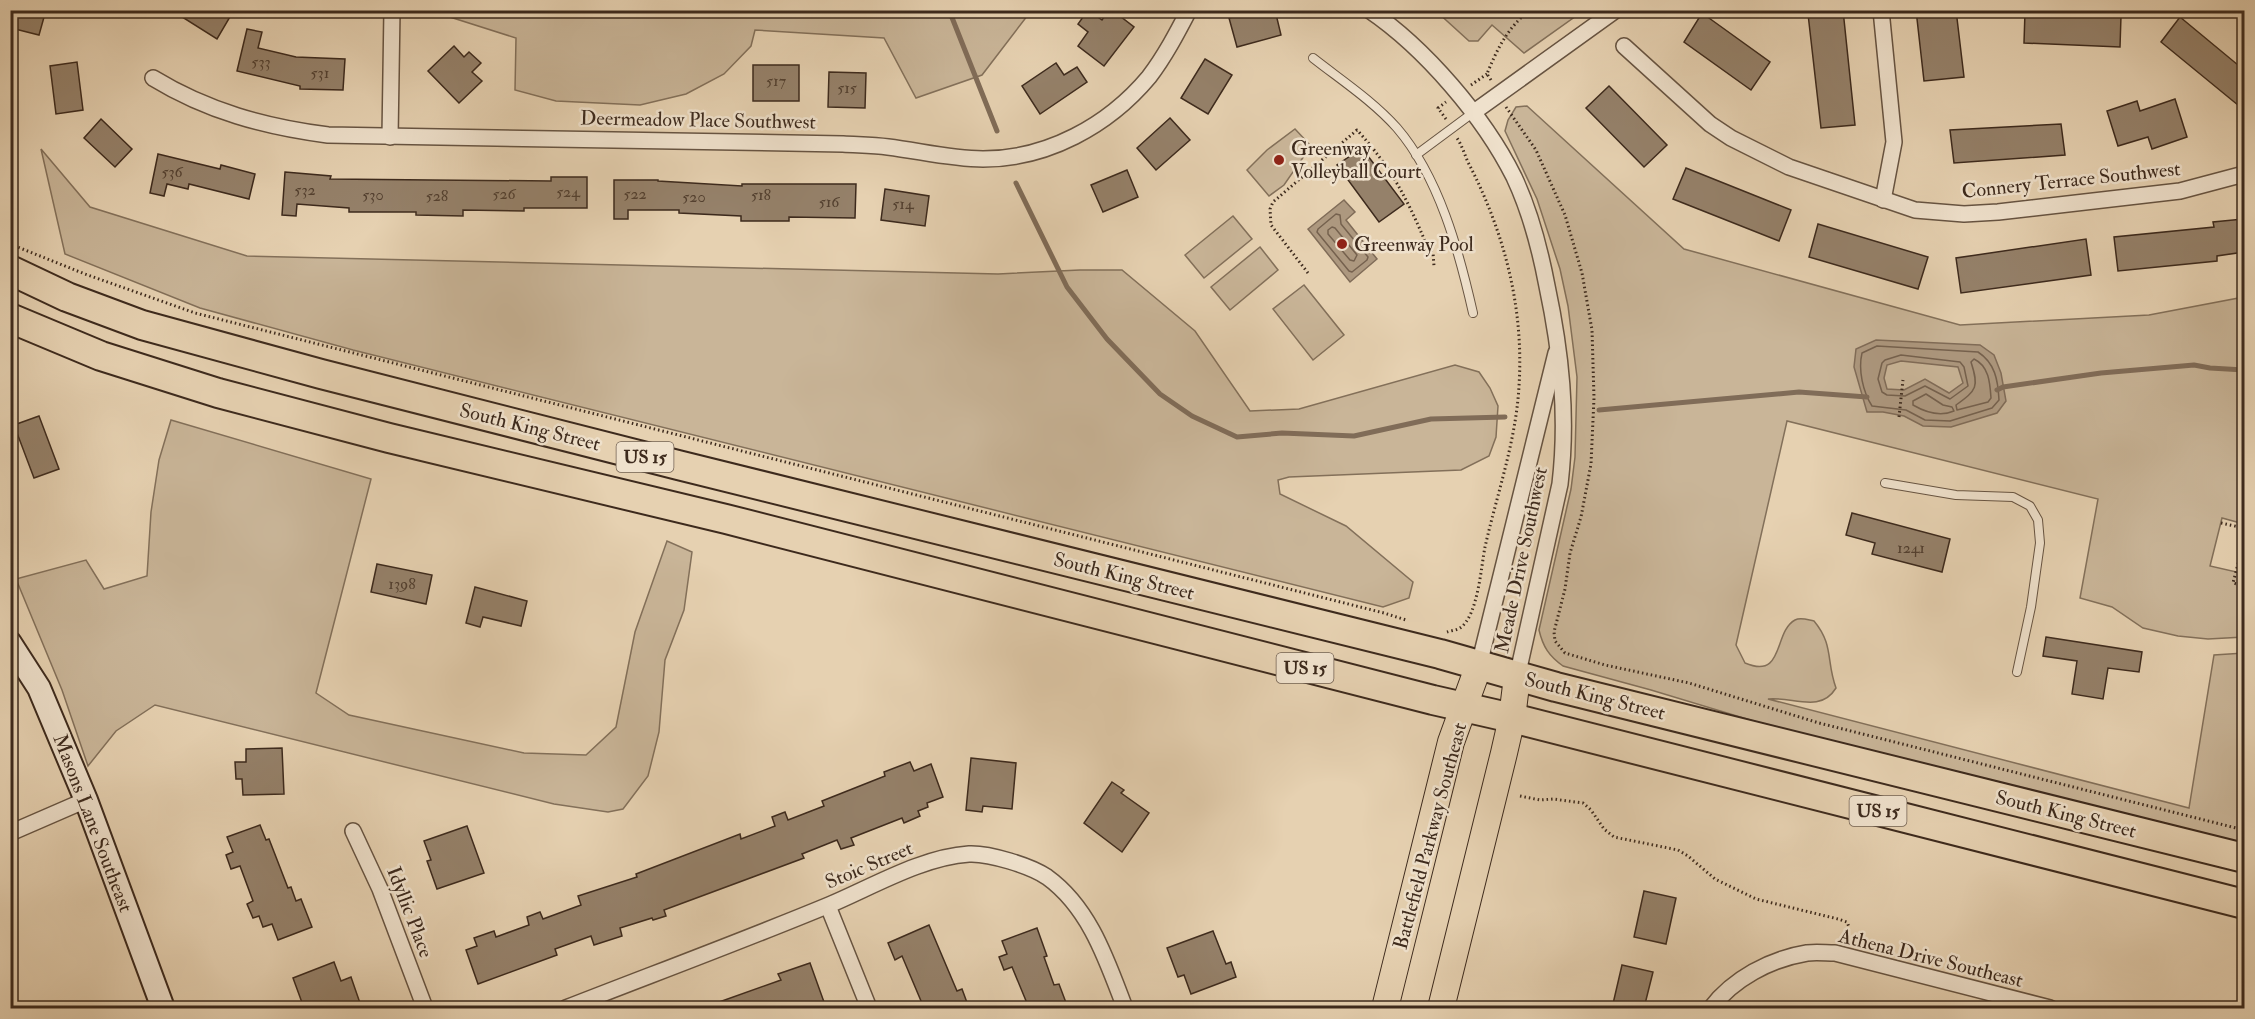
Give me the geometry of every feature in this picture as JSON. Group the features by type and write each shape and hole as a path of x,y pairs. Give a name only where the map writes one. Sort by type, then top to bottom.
{"highway":[{"name":"South King Street","path":"10,270 67,297 142,325 300,368 1479,665 1517,677 2244,858"},
{"name":"South King Street","path":"10,318 101,356 218,393 389,438 726,519 2244,904"}],"main road":[{"name":"Battlefield Parkway Southeast","path":"1385,1008 1450,742 1479,665"},
{"path":"1441,1008 1512,718 1517,677"}],"street":[{"path":"390,137 392,10"},
{"name":"Deermeadow Place Southwest","path":"153,78 207,106 245,120 328,135 843,144 888,147 948,157 983,159 1012,157 1045,149 1072,138 1101,121 1128,99 1149,77 1168,50 1189,10"},
{"name":"Meade Drive Southwest","path":"1369,10 1406,40 1474,112 1514,177 1531,219 1543,263 1558,345 1564,402 1563,456 1560,484 1517,677"},
{"path":"1474,112 1616,10"},
{"path":"1881,10 1894,142 1883,200"},
{"name":"Connery Terrace Southwest","path":"1624,46 1710,124 1731,138 1790,167 1915,210 1940,213 1998,212 2180,191 2244,174"},
{"name":"Meade Drive Southwest","path":"1479,665 1558,345"},
{"name":"Masons Lane Southeast","path":"10,644 39,688 86,800 163,1008"},
{"path":"10,833 86,800"},
{"name":"Idyllic Place","path":"353,831 380,889 425,1008"},
{"name":"Stoic Street","path":"566,1008 828,906 937,859 971,854 1004,858 1046,877 1073,903 1099,940 1125,1008"},
{"path":"828,906 869,1008"},
{"name":"Athena Drive Southeast","path":"1711,1008 1733,984 1760,969 1808,953 1835,953 2050,1008"}],"lane":[{"path":"1313,58 1369,101 1397,128 1416,155 1436,194 1455,242 1473,313"},
{"path":"1416,155 1474,112"},
{"path":"1885,483 1956,495 2013,496 2030,506 2038,520 2040,543 2031,607 2017,672"}],"path":[{"path":"1440,632 1460,628 1468,618 1474,603 1502,482 1519,387 1517,317 1502,241 1487,199 1463,147 1438,108 1487,74"},
{"path":"1308,273 1271,225 1270,209 1274,202 1357,130 1379,154 1398,182 1432,253 1434,266"},
{"path":"10,244 85,274 195,312 1372,610 1416,624"},
{"path":"1899,417 1903,380"},
{"path":"2221,522 2244,528"},
{"path":"2244,541 2233,583 2244,586"},
{"path":"1689,683 1819,723 2244,830"},
{"path":"1520,796 1583,803 1591,810 1604,829 1614,837 1678,850 1715,879 1756,899 1838,919 1846,922 1849,927"}],"shaded area":[{"path":"431,11 1031,11 982,75 916,98 884,38 755,30 751,46 724,74 686,94 640,105 556,101 515,90 516,38"},
{"path":"1436,11 1583,11 1524,53 1492,25 1478,41 1469,41"},
{"path":"1527,106 1684,249 1960,325 2149,315 2244,297 2244,524 2222,518 2210,566 2241,573 2240,584 2244,585 2244,637 2208,639 2178,636 2143,628 2112,607 2080,598 2098,499 1787,421 1736,645 1745,663 1758,667 1767,665 1773,660 1788,626 1797,619 1814,621 1827,646 1836,688 1829,696 1814,702 1768,699 2189,808 2214,655 2244,653 2244,846 1803,736 1563,666 1554,659 1547,651 1539,630 1571,489 1575,457 1577,377 1568,306 1560,269 1537,199 1505,131 1508,120 1516,107"},
{"name":"Greenway Volleyball Court","path":"1295,129 1311,146 1284,185 1269,196 1247,170 1267,150"},
{"path":"41,149 90,207 247,256 998,274 1122,270 1195,331 1250,411 1299,409 1455,365 1479,372 1490,388 1498,406 1496,437 1489,456 1461,470 1289,477 1278,480 1280,494 1346,526 1413,582 1409,598 1383,607 353,350 200,308 65,254"},
{"path":"1233,216 1252,239 1204,278 1185,255"},
{"path":"1260,247 1278,270 1230,310 1211,287"},
{"path":"1304,285 1344,335 1313,360 1273,309"},
{"path":"171,420 371,479 316,693 349,715 524,753 586,755 616,727 635,632 667,541 692,552 684,610 665,660 659,732 648,776 623,809 608,812 554,804 155,705 116,731 88,766 62,690 16,579 86,560 104,589 147,576 151,512 159,460"}],"water":[{"name":"Greenway Pool","path":"1344,200 1355,212 1346,220 1377,259 1350,282 1308,229"},
{"path":"1876,340 1980,345 1994,355 2001,373 2006,401 1997,413 1951,427 1923,426 1904,416 1867,412 1854,367 1856,349","holes":["1901,361 1958,367 1963,383 1949,393 1925,379 1904,390 1887,389 1884,378 1887,365"]}],"building":[{"path":"15,10 46,10 39,35 11,28"},
{"path":"171,10 234,10 217,39"},
{"path":"1088,10 1102,20 1109,10 1112,10 1134,27 1104,66 1078,46 1088,32 1078,24"},
{"path":"1255,10 1275,10 1281,35 1237,47 1229,18"},
{"path":"1843,10 1855,125 1821,128 1808,14"},
{"path":"1916,10 1956,10 1964,77 1924,81"},
{"path":"2025,12 2121,16 2120,47 2024,43"},
{"path":"1702,13 1770,62 1751,90 1684,42"},
{"path":"2180,17 2244,70 2244,110 2161,42"},
{"path":"247,29 262,32 258,48 296,57 345,59 343,90 300,89 300,86 237,71"},
{"path":"454,46 464,57 469,52 481,63 472,72 482,81 459,103 428,71"},
{"path":"1205,59 1232,75 1208,114 1181,98"},
{"path":"77,62 83,110 56,114 50,66"},
{"path":"1056,63 1064,75 1077,67 1087,82 1040,114 1022,86"},
{"path":"753,65 799,65 799,101 753,101"},
{"path":"829,72 866,73 865,108 828,107"},
{"path":"1609,86 1667,145 1644,167 1586,108"},
{"path":"2175,99 2187,137 2152,149 2148,137 2118,146 2107,111 2137,101 2140,111"},
{"path":"1170,118 1190,140 1156,170 1137,148"},
{"path":"101,119 132,149 115,167 84,138"},
{"path":"2061,124 2065,155 1954,163 1950,130"},
{"path":"1362,148 1404,204 1379,222 1337,165"},
{"path":"158,154 220,169 221,165 255,174 249,199 189,184 188,189 167,184 164,196 150,193"},
{"path":"1686,168 1791,210 1779,241 1673,199"},
{"path":"1127,170 1138,197 1103,212 1091,185"},
{"path":"285,172 331,176 330,179 551,181 551,177 587,177 587,208 524,208 524,211 463,210 463,216 416,215 416,212 349,212 349,208 297,204 296,216 282,215"},
{"path":"614,180 658,180 742,186 742,184 856,184 855,218 789,217 789,221 741,221 741,216 679,213 679,210 628,210 628,219 614,219"},
{"path":"885,189 929,196 925,226 881,220"},
{"path":"2243,219 2244,252 2217,256 2217,261 2118,271 2114,237 2214,227 2213,222"},
{"path":"1818,224 1928,257 1918,289 1809,257"},
{"path":"2086,239 2091,275 1961,293 1956,258"},
{"path":"39,416 59,469 34,478 14,425"},
{"path":"1852,513 1950,539 1942,572 1872,554 1875,543 1846,535"},
{"path":"377,564 432,575 426,604 371,592"},
{"path":"475,587 527,601 521,626 483,617 480,627 466,623"},
{"path":"2046,637 2142,652 2139,672 2108,668 2103,699 2072,694 2077,661 2043,656"},
{"path":"282,748 284,794 243,795 242,779 236,779 235,762 246,762 246,749"},
{"path":"971,758 1016,763 1012,809 983,806 982,812 966,810"},
{"path":"910,762 914,771 931,764 943,797 927,803 928,807 918,811 920,816 904,823 902,818 851,838 854,845 841,849 837,840 802,854 804,858 664,910 666,916 620,928 622,936 594,945 591,936 555,949 557,955 478,984 466,950 477,946 474,938 494,931 496,937 529,925 527,917 540,912 543,919 581,905 578,896 637,877 636,874 740,834 741,839 775,826 772,817 785,812 788,820 824,806 822,801 885,776 884,772"},
{"path":"1112,782 1124,790 1121,793 1149,813 1122,852 1084,823"},
{"path":"260,825 266,840 269,839 288,888 291,887 296,901 301,899 312,927 278,940 272,924 263,927 259,916 253,918 247,904 253,901 240,866 231,869 226,855 233,852 227,837"},
{"path":"467,826 484,873 437,889 427,861 431,860 424,841"},
{"path":"1644,891 1676,898 1666,944 1634,937"},
{"path":"929,925 957,991 962,989 969,1008 924,1008 902,956 895,960 888,943"},
{"path":"1037,928 1054,985 1059,984 1068,1008 1029,1008 1012,967 1004,970 999,957 1007,954 1002,941"},
{"path":"1213,931 1226,964 1231,962 1236,977 1191,994 1184,975 1178,977 1167,948"},
{"path":"334,962 341,981 351,977 361,1006 304,1008 293,978"},
{"path":"810,963 824,1002 807,1008 709,1008 708,1006 781,980 778,974"},
{"path":"1622,965 1653,972 1644,1008 1612,1008"}],"waterway":[{"path":"949,10 997,131"},
{"path":"1016,183 1067,287 1107,339 1160,394 1192,416 1237,437 1282,433 1354,436 1431,419 1505,417"},
{"path":"1997,390 2003,387 2101,373 2194,365 2244,370"},
{"path":"1599,410 1799,392 1867,397"}],"place":[{"name":"Greenway Volleyball Court","path":"1279,160"},
{"name":"Greenway Pool","path":"1342,244"}]}
